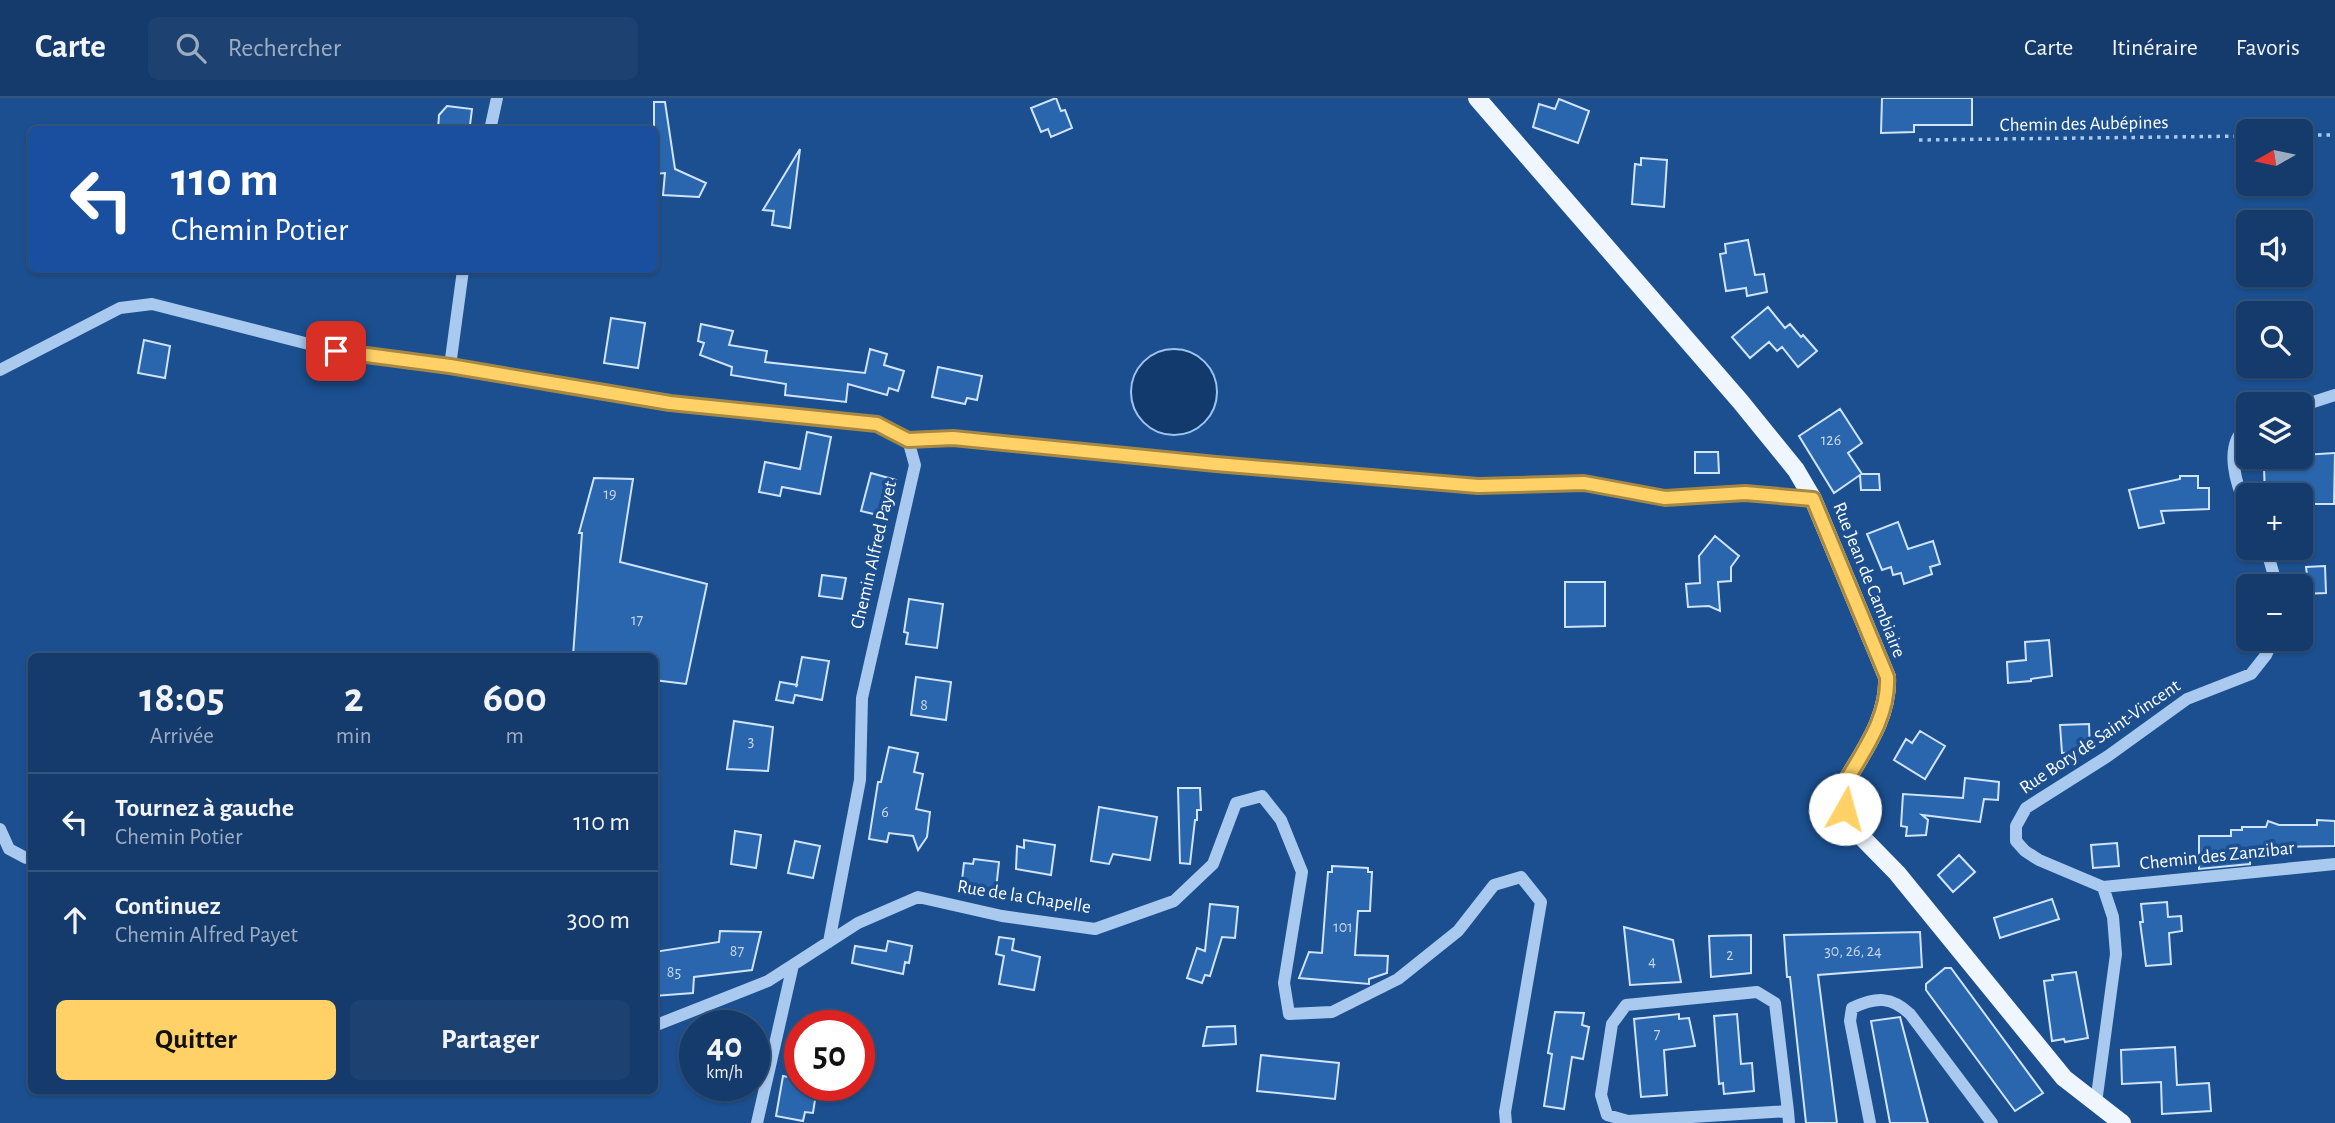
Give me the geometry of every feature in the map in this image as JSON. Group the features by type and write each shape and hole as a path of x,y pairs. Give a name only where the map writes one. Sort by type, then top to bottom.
{"main road":[{"name":"Rue Jean de Cambiaire","path":"1477,98 1740,401 1796,470 1813,499 1887,677 1888,695 1882,718 1845,783 1842,795 1849,822 1897,873 2064,1078 2122,1123"}],"street":[{"path":"491,126 497,98"},
{"path":"450,366 463,273"},
{"path":"0,370 120,308 152,304 336,351 450,366 670,403 877,424 908,440 953,438 1478,486 1584,483 1665,498 1745,493 1813,499"},
{"path":"2313,402 2335,395"},
{"name":"Chemin Alfred Payet","path":"829,942 860,780 862,698 915,465 908,440"},
{"path":"2236,441 2234,462 2237,483"},
{"name":"Rue Bory de Saint-Vincent","path":"2103,887 2039,860 2025,851 2016,841 2016,826 2026,808 2108,756 2187,699 2252,674 2268,651"},
{"name":"Rue de la Chapelle","path":"658,1024 768,981 858,923 918,897 1002,916 1095,929 1174,901 1213,864 1236,803 1262,796 1281,820 1301,872 1284,983 1289,1014 1332,1012 1398,979 1458,931 1494,885 1521,877 1541,902 1505,1111 1506,1123"},
{"path":"0,829 9,849 28,857"},
{"name":"Chemin des Zanzibar","path":"2103,887 2335,864"},
{"path":"2096,1103 2116,954 2113,916 2103,887"},
{"path":"757,1123 793,965"},
{"path":"1756,992 1775,1003 1788,1117 1628,1121 1607,1115 1601,1095 1612,1024 1626,1005 1756,992"},
{"path":"1870,1123 1850,1021 1852,1008 1864,1002 1881,1000 1898,1002 1910,1014 1992,1123"}],"path":[{"path":"2314,135 2335,135"},
{"name":"Chemin des Aubépines","path":"1919,140 2236,136"}],"water":[{"path":"1174,349 1198,356 1210,368 1217,392 1210,416 1198,428 1174,435 1150,428 1138,416 1131,392 1138,368 1150,356"}],"building":[{"path":"1056,98 1061,111 1065,110 1072,128 1051,137 1048,129 1041,132 1031,108"},
{"path":"1882,98 1972,98 1972,125 1914,125 1914,132 1881,133"},
{"path":"1559,99 1589,111 1578,143 1533,127 1539,104 1555,109"},
{"path":"654,102 665,102 675,169 706,183 699,197 663,195 665,173 658,174 658,126 654,126"},
{"path":"447,106 472,109 469,126 438,126 439,115"},
{"path":"800,149 790,228 772,225 774,211 763,210"},
{"path":"1641,158 1667,160 1664,207 1632,204 1635,164 1641,165"},
{"path":"1748,240 1755,275 1764,274 1767,292 1747,296 1746,288 1726,291 1720,254 1726,253 1725,244"},
{"path":"1768,307 1785,328 1790,324 1817,351 1798,367 1782,347 1777,351 1769,342 1750,358 1732,337"},
{"path":"611,318 645,323 638,368 604,363"},
{"path":"701,324 733,331 729,345 767,351 765,362 865,373 870,349 887,354 884,365 904,371 898,391 889,388 887,395 848,384 846,402 785,395 786,384 731,375 732,367 700,355 704,343 698,341"},
{"path":"144,340 170,346 165,378 138,373"},
{"path":"938,367 982,376 977,400 967,398 965,404 932,397"},
{"path":"1840,409 1862,443 1848,453 1862,474 1879,474 1880,490 1861,490 1860,475 1834,493 1799,436"},
{"path":"807,432 831,437 820,494 782,487 780,496 759,492 765,462 800,469"},
{"path":"1695,452 1718,452 1719,473 1695,473"},
{"path":"2335,453 2334,504 2313,504 2313,483 2265,483 2264,469 2313,469 2313,454"},
{"path":"871,473 896,480 886,517 861,511"},
{"path":"2180,476 2198,476 2198,488 2209,488 2209,509 2161,511 2164,523 2139,528 2129,490 2180,479"},
{"path":"594,478 633,479 620,562 707,584 686,684 658,680 658,653 573,653 582,533 579,533"},
{"path":"1898,522 1908,549 1933,541 1940,564 1930,567 1932,574 1904,584 1901,573 1893,575 1891,567 1882,570 1867,534"},
{"path":"1715,536 1739,556 1731,567 1731,581 1718,582 1720,611 1709,606 1688,607 1686,584 1700,583 1699,556"},
{"path":"2325,566 2326,593 2313,594 2313,574 2307,574 2306,567"},
{"path":"822,575 846,578 842,599 819,596"},
{"path":"1565,582 1605,582 1605,626 1565,627"},
{"path":"909,599 943,604 937,648 906,644 908,633 904,632"},
{"path":"2049,640 2052,676 2008,683 2007,662 2026,660 2025,642"},
{"path":"802,657 829,661 822,700 795,695 793,703 776,700 780,682 796,685"},
{"path":"916,677 951,682 946,720 911,715"},
{"path":"734,721 773,727 768,771 727,769"},
{"path":"2089,724 2090,752 2062,753 2060,725"},
{"path":"1920,731 1945,746 1925,779 1894,760 1906,739 1912,743"},
{"path":"889,747 918,753 914,772 923,774 916,809 930,812 927,837 918,850 913,836 889,833 887,842 869,839 878,782 881,782"},
{"path":"1965,778 1999,782 1998,800 1984,799 1980,822 1922,815 1928,820 1926,835 1906,836 1907,827 1901,826 1903,794 1963,798"},
{"path":"1178,788 1200,788 1201,810 1197,810 1190,864 1180,863"},
{"path":"1099,807 1157,817 1150,860 1113,854 1109,864 1091,861"},
{"path":"2317,820 2335,821 2335,846 2257,847 2256,857 2250,856 2250,864 2199,869 2199,836 2231,836 2231,830 2266,827 2268,821 2279,825 2317,825"},
{"path":"735,831 761,835 756,868 731,864"},
{"path":"1024,840 1055,845 1051,875 1016,869 1017,846 1024,848"},
{"path":"795,841 820,846 813,878 788,873"},
{"path":"2117,843 2119,866 2093,868 2091,845"},
{"path":"1959,855 1975,872 1953,892 1938,875"},
{"path":"974,859 999,862 996,889 989,894 970,891 962,880 964,863 973,864"},
{"path":"1332,866 1368,868 1368,872 1372,872 1370,911 1358,911 1355,955 1388,956 1387,973 1369,979 1369,984 1299,978 1309,952 1322,953 1328,872 1332,872"},
{"path":"2052,899 2059,919 2000,938 1994,918"},
{"path":"2167,902 2168,917 2181,916 2182,931 2169,933 2171,964 2146,966 2140,922 2143,922 2141,904"},
{"path":"1210,904 1238,907 1235,938 1222,937 1210,976 1205,975 1202,983 1187,978 1197,948 1205,951"},
{"path":"1624,927 1673,940 1681,982 1630,985"},
{"path":"720,931 761,932 752,970 694,977 693,993 658,996 658,951 719,942"},
{"path":"1920,932 1922,967 1818,975 1837,1123 1806,1123 1784,935"},
{"path":"1751,935 1751,973 1711,977 1709,936"},
{"path":"999,937 1014,939 1012,950 1040,957 1034,990 999,984 1004,956 996,954"},
{"path":"888,941 912,946 909,963 905,962 903,974 852,963 855,946 886,951"},
{"path":"1945,968 1951,968 2043,1093 2015,1111 1926,990 1926,984"},
{"path":"2076,972 2088,1038 2052,1041 2044,981 2053,980 2052,975"},
{"path":"1555,1012 1584,1013 1582,1025 1589,1027 1583,1059 1572,1057 1564,1109 1544,1106 1552,1054 1548,1053"},
{"path":"1679,1014 1679,1019 1689,1018 1695,1046 1664,1050 1667,1095 1641,1097 1634,1019"},
{"path":"1737,1014 1741,1064 1752,1063 1754,1091 1724,1094 1723,1083 1719,1084 1714,1016"},
{"path":"1900,1017 1928,1123 1890,1123 1871,1021"},
{"path":"1235,1026 1236,1044 1203,1046 1207,1027"},
{"path":"2175,1047 2177,1085 2209,1083 2211,1111 2162,1114 2161,1082 2122,1084 2121,1050"},
{"path":"1261,1055 1339,1063 1335,1099 1257,1091"},
{"path":"783,1076 784,1101 815,1101 813,1113 805,1112 803,1121 776,1116"}],"route":[{"path":"336,351 450,366 670,403 877,424 908,440 953,438 1478,486 1584,483 1665,498 1745,493 1813,499 1887,677 1888,695 1882,718 1845,783 1842,795 1845,809"}]}
